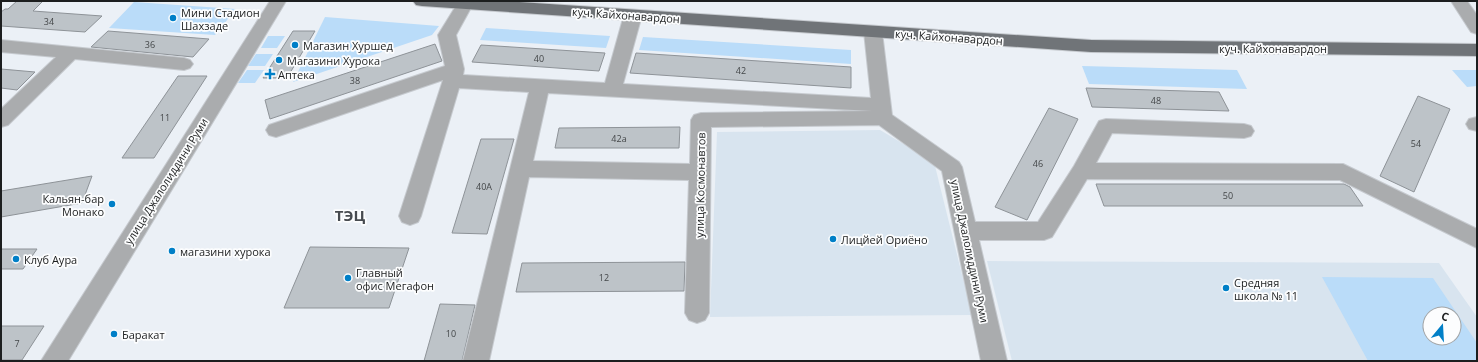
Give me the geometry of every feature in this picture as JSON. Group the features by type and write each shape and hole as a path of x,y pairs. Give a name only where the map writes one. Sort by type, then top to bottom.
{"main road":[{"name":"куч. Кайхонавардон","path":"422,1 1091,46 1477,50"}],"street":[{"name":"улица Джалолиддини Руми","path":"54,361 278,1"},
{"path":"1459,1 1477,28"},
{"path":"410,216 453,75 447,35 465,4"},
{"path":"612,90 633,15"},
{"path":"276,130 453,75 540,86 612,90 882,112 873,32"},
{"path":"1,46 184,64"},
{"path":"5,113 71,53"},
{"path":"476,361 540,86"},
{"name":"улица Джалолиддини Руми","path":"882,112 952,167 994,361"},
{"name":"улица Космонавтов","path":"697,313 702,120 882,112"},
{"path":"966,231 1044,231 1081,171 1106,126 1244,130"},
{"path":"521,170 700,172"},
{"path":"1081,171 1343,172 1477,239"}],"shaded area":[{"name":"Мини Стадион Шахзаде","path":"134,2 236,9 215,35 109,28"},
{"path":"325,17 439,26 432,35 293,82"},
{"path":"486,28 610,36 606,48 480,40"},
{"path":"268,36 285,36 277,48 261,48"},
{"path":"643,37 851,50 851,64 639,50"},
{"path":"256,54 273,54 265,66 248,66"},
{"path":"1082,66 1237,70 1247,89 1089,84"},
{"path":"247,70 264,70 255,83 238,83"},
{"path":"1452,70 1477,70 1477,86 1467,87"},
{"name":"Лицйей Ориёно","path":"880,130 934,162 972,315 710,317 717,132"},
{"name":"Средняя школа № 11","path":"987,261 1439,263 1477,317 1477,361 1012,361"},
{"path":"1322,277 1433,278 1452,306 1422,306 1422,346 1462,346 1462,321 1477,343 1477,361 1368,361"}],"building":[{"path":"17,1 43,1 33,11 102,16 85,32 1,26 1,12 8,9"},
{"path":"108,31 209,39 193,57 91,47"},
{"name":"Магазин Хуршед","path":"293,31 315,31 287,78 263,78"},
{"path":"435,44 442,61 270,119 265,100"},
{"path":"481,45 605,53 599,71 472,62"},
{"path":"636,53 851,67 851,88 630,73"},
{"path":"1,69 35,72 17,90 1,88"},
{"path":"178,76 207,76 154,158 122,158"},
{"path":"1086,88 1219,92 1229,111 1092,107"},
{"path":"1418,96 1450,109 1414,192 1380,176"},
{"path":"1049,108 1078,119 1027,220 995,207"},
{"path":"680,127 679,148 555,148 559,128"},
{"path":"481,139 514,139 487,234 452,233"},
{"path":"92,176 82,203 1,217 1,191"},
{"path":"1096,184 1344,184 1350,187 1363,206 1104,206"},
{"name":"Главный офис Мегафон","path":"310,247 409,248 389,308 284,308"},
{"name":"Клуб Аура","path":"1,249 37,249 23,269 1,269"},
{"path":"685,262 684,291 516,292 522,263"},
{"path":"440,304 475,305 462,361 424,361"},
{"path":"1,326 44,326 22,360 1,360"}],"place":[{"name":"Мини Стадион Шахзаде","path":"173,18"},
{"name":"Магазин Хуршед","path":"295,45"},
{"name":"Магазини Хурока","path":"279,60"},
{"name":"Аптека","path":"270,74"},
{"name":"Кальян-бар Монако","path":"112,204"},
{"name":"Лицйей Ориёно","path":"833,239"},
{"name":"магазини хурока","path":"172,251"},
{"name":"Клуб Аура","path":"16,259"},
{"name":"Главный офис Мегафон","path":"348,278"},
{"name":"Средняя школа № 11","path":"1226,288"},
{"name":"Баракат","path":"114,334"}],"district":[{"name":"ТЭЦ","path":"350,215"}]}
